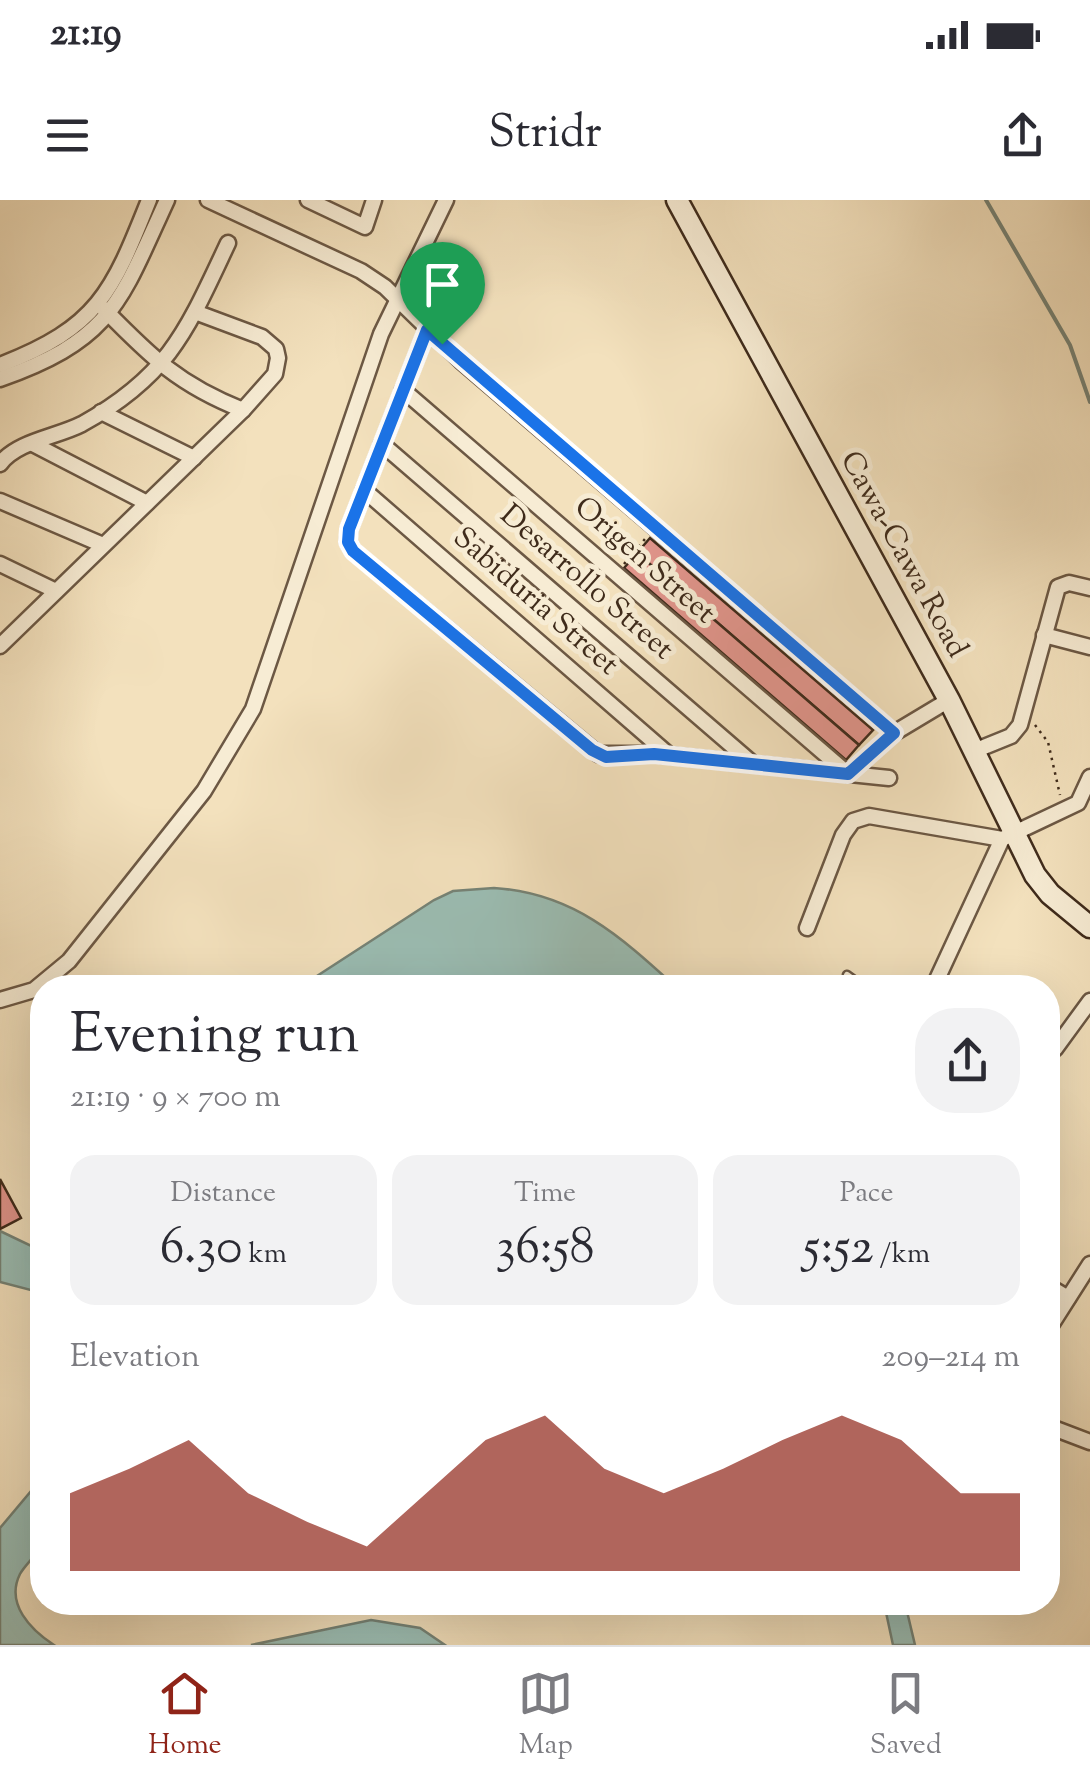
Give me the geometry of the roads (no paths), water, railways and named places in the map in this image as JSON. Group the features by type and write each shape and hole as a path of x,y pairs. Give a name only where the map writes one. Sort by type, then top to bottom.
{"street":[{"path":"0,379 94,332 149,200"},
{"path":"0,366 55,340 104,310 130,283 168,200"},
{"path":"208,200 361,271 397,298 427,330 894,733"},
{"path":"308,200 365,227 374,200"},
{"path":"51,975 68,960 185,815 229,753 253,709 397,298 446,200"},
{"name":"Cawa-Cawa Road","path":"677,200 949,700 1008,836 1042,885 1090,927"},
{"path":"0,464 12,453 101,412 160,366 180,342 228,243"},
{"path":"104,310 160,366 195,390 243,410"},
{"path":"0,646 6,630 56,590 243,410 275,374 276,350 262,337 196,312"},
{"path":"427,330 349,529 348,542 353,551 598,754 669,756 889,778"},
{"name":"Origen Street","path":"404,390 848,774"},
{"path":"101,412 194,458"},
{"path":"34,444 147,503"},
{"name":"Desarrollo Street","path":"382,444 753,764"},
{"name":"Sabiduria Street","path":"364,490 669,756"},
{"path":"0,500 103,545"},
{"path":"0,564 56,590"},
{"path":"974,752 1011,736 1022,720 1058,588 1068,584 1090,588"},
{"path":"1044,636 1090,646"},
{"path":"848,774 894,733 949,700"},
{"path":"807,928 843,835 860,818 1008,836 1066,810 1083,796 1090,777"},
{"path":"939,975 1008,836"},
{"path":"0,1000 30,991"},
{"path":"1060,1042 1090,1000"},
{"path":"1060,1311 1090,1264"},
{"path":"1060,1293 1068,1298"},
{"path":"1060,1431 1090,1442"}],"water":[{"path":"494,888 548,898 594,920 662,975 318,975 453,891"},
{"path":"0,1231 30,1245 30,1290 0,1282"},
{"path":"30,1492 30,1561 20,1574 16,1596 29,1624 54,1645 0,1645 0,1528"},
{"path":"887,1615 908,1615 915,1645 893,1645"},
{"path":"371,1620 420,1628 445,1645 251,1645"}],"waterway":[{"path":"986,200 1070,345 1090,402"}]}
